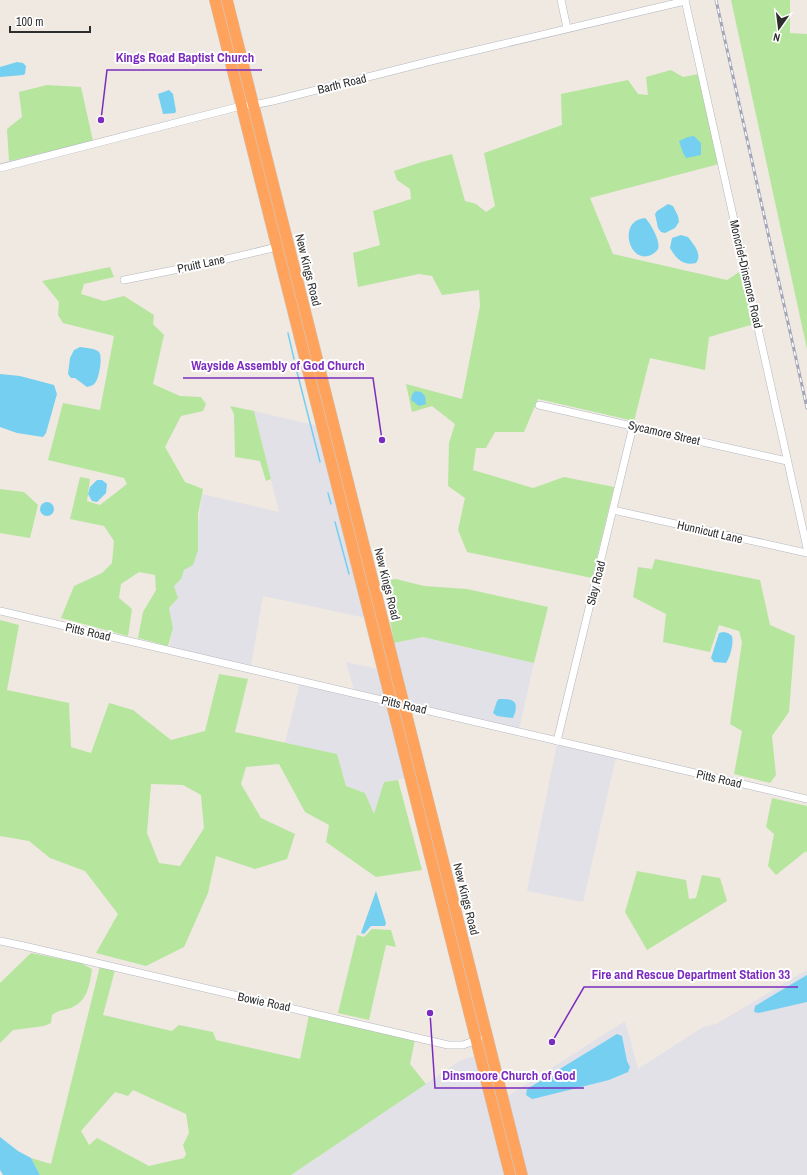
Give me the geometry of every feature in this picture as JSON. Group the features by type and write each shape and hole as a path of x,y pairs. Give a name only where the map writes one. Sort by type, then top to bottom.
{"highway":[{"name":"New Kings Road","path":"215,0 390,702 510,1175"},
{"name":"New Kings Road","path":"227,0 522,1175"}],"street":[{"path":"561,0 567,28"},
{"name":"Barth Road","path":"0,168 241,106 280,100 685,0"},
{"name":"Moncrief-Dinsmore Road","path":"685,0 807,548"},
{"name":"Pruitt Lane","path":"124,280 214,262 277,247"},
{"path":"291,307 303,304"},
{"name":"Sycamore Street","path":"540,405 788,462"},
{"name":"Slay Road","path":"557,741 634,426"},
{"path":"341,506 353,503"},
{"name":"Hunnicutt Lane","path":"614,510 807,553"},
{"name":"Pitts Road","path":"0,611 807,799"},
{"path":"434,875 446,872"},
{"name":"Bowie Road","path":"0,942 41,950 448,1045 463,1045 487,1037"},
{"path":"487,1086 498,1081"}],"shaded area":[{"path":"254,411 318,426 366,618 263,596 250,671 168,653 173,628 169,608 178,598 174,586 181,579 184,570 193,565 202,494 279,512"},
{"path":"423,637 534,663 518,734 410,709 394,643"},
{"path":"346,662 378,669 406,778 384,782 374,815 365,793 346,786 337,754 285,743 300,683 356,696"},
{"path":"557,744 616,757 583,902 527,891"},
{"path":"807,970 807,1175 526,1175 506,1097 625,1021 638,1069 703,1027 716,1024"},
{"path":"476,1056 506,1175 291,1175 461,1060"}],"green space":[{"path":"731,0 790,0 790,33 807,34 807,349"},
{"path":"671,70 683,77 699,74 719,164 590,198 613,254 727,280 742,270 754,324 709,337 705,370 650,358 634,421 538,399 524,432 495,432 486,448 476,448 473,470 533,488 564,477 614,487 592,578 467,552 458,530 465,498 448,486 449,443 455,424 432,406 412,412 406,384 462,399 480,306 479,290 442,295 432,276 419,274 358,287 353,253 380,245 373,211 411,199 410,189 397,180 394,171 452,154 465,201 476,204 486,212 495,206 484,153 562,125 561,94 628,80 638,94 648,95 646,77"},
{"path":"47,85 81,87 93,141 9,161 7,129 22,117 19,92"},
{"path":"110,267 114,277 84,284 81,294 104,301 124,296 154,315 153,324 164,335 153,384 180,396 201,397 206,404 203,411 181,416 165,447 185,482 203,489 198,514 198,550 193,565 184,570 181,579 174,586 178,598 169,608 173,628 168,646 138,638 143,612 156,590 155,575 139,572 121,584 119,598 132,609 128,636 61,618 74,586 102,573 112,563 114,541 104,526 70,519 80,477 90,479 87,501 100,505 127,484 124,478 48,460 63,403 100,410 114,336 63,323 58,315 59,302 42,281"},
{"path":"230,406 254,411 271,479 266,481 260,461 235,457 234,414"},
{"path":"0,489 24,492 38,505 30,538 0,533"},
{"path":"655,559 760,580 770,625 795,636 789,712 772,736 776,775 770,783 734,774 742,731 730,724 742,642 739,631 719,625 710,652 663,642 666,614 633,597 638,567 652,569"},
{"path":"396,579 424,586 467,589 548,607 534,663 423,637 394,643 383,581"},
{"path":"0,620 19,625 7,690 69,703 71,747 91,753 109,703 133,710 171,740 205,731 219,674 248,679 235,732 337,754 346,786 365,793 374,814 384,782 398,780 422,870 376,877 326,842 329,825 305,812 279,764 246,767 241,784 261,818 295,834 287,859 255,869 216,856 208,893 184,947 146,966 96,953 118,914 85,871 50,858 29,841 0,836","holes":["151,784 183,785 201,795 204,828 180,866 159,863 147,833"]},
{"path":"772,798 807,806 807,853 806,851 776,875 768,866 774,834 766,827"},
{"path":"637,871 686,880 689,899 696,898 702,875 720,878 727,901 647,950 625,912"},
{"path":"372,929 391,930 396,947 386,945 369,1020 338,1013 357,935 364,937"},
{"path":"31,953 81,963 92,969 87,991 85,996 78,1004 58,1011 52,1015 51,1023 44,1026 13,1030 0,1043 0,983"},
{"path":"100,966 115,970 103,1015 172,1031 179,1025 213,1032 216,1040 300,1059 309,1015 415,1039 410,1064 426,1084 291,1175 40,1175 31,1158 51,1164","holes":["133,1090 186,1114 189,1133 183,1145 186,1154 184,1158 149,1166 97,1138 89,1145 81,1131 115,1092 128,1096"]}],"water":[{"path":"17,62 23,63 26,66 25,74 0,77 0,67"},
{"path":"169,90 173,94 176,111 175,113 163,114 158,94"},
{"path":"694,136 701,143 701,155 686,158 679,141"},
{"path":"668,204 673,206 679,222 675,228 665,233 661,232 658,228 655,214"},
{"path":"645,218 654,232 659,246 653,254 643,256 637,254 632,248 629,241 629,233 631,226 636,221"},
{"path":"681,235 688,237 695,246 698,253 698,260 696,263 691,264 683,262 670,248 672,238"},
{"path":"80,347 90,348 99,352 101,358 98,377 93,385 87,387 75,378 71,378 68,374 70,358 74,350"},
{"path":"0,374 20,376 54,385 57,394 46,433 43,437 17,433 0,427"},
{"path":"415,391 421,392 425,396 426,404 419,406 411,400"},
{"path":"97,480 102,480 107,484 106,493 97,502 92,501 88,494 90,487"},
{"path":"47,502 52,504 54,509 52,514 47,516 42,514 40,509 42,504"},
{"path":"723,632 732,636 730,654 726,663 714,662 711,658 719,633"},
{"path":"499,699 509,699 515,702 516,709 513,718 497,716 493,713"},
{"path":"376,891 386,923 385,926 371,926 364,934 361,933"},
{"path":"807,975 807,1002 759,1013 754,1012 755,1006"},
{"path":"617,1034 622,1036 627,1061 630,1067 628,1072 609,1080 537,1098 532,1099 526,1095 527,1089"},
{"path":"0,1137 18,1151 31,1158 40,1175 3,1175 0,1170"}],"waterway":[{"path":"288,333 294,359"},
{"path":"296,368 320,462"},
{"path":"328,493 331,504"},
{"path":"335,522 349,574"}],"railway":[{"path":"716,0 807,408"}],"place":[{"name":"Kings Road Baptist Church","path":"101,120"},
{"name":"Wayside Assembly of God Church","path":"382,440"},
{"name":"Dinsmoore Church of God","path":"430,1013"},
{"name":"Fire and Rescue Department Station 33","path":"552,1042"}]}
